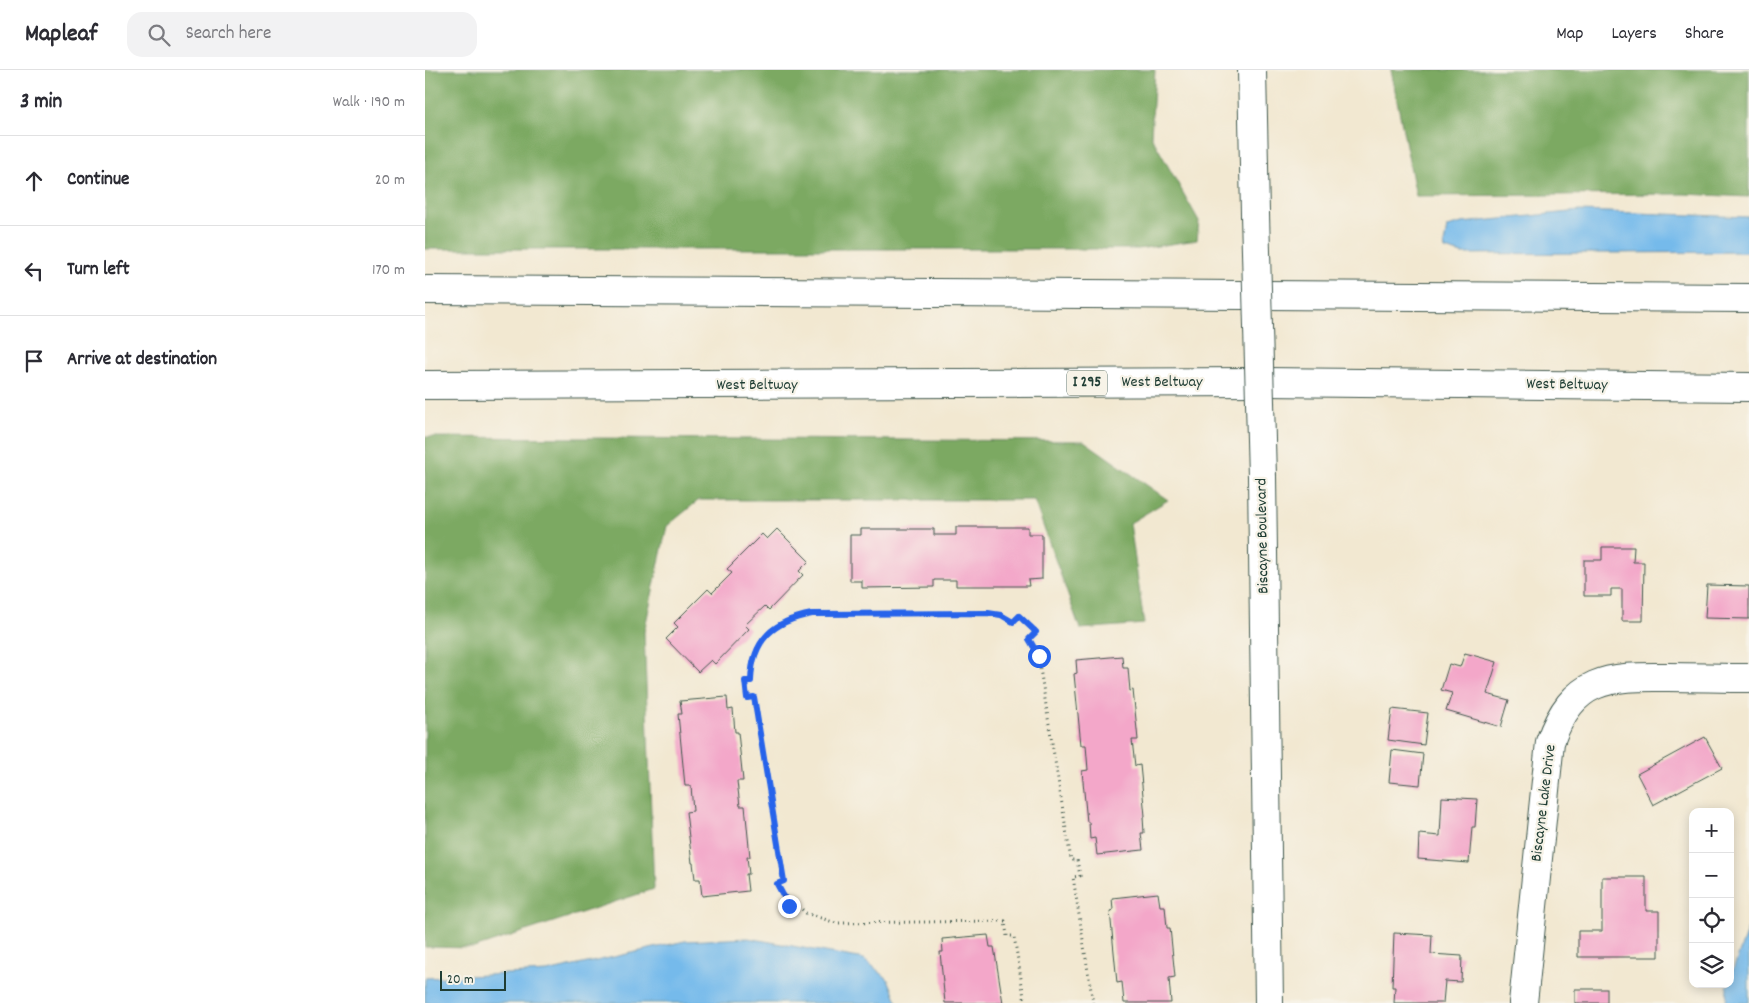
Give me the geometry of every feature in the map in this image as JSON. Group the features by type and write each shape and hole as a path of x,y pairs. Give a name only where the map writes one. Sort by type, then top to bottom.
{"main road":[{"name":"Biscayne Boulevard","path":"1252,70 1262,477 1269,1003"},
{"path":"425,290 1749,298"},
{"name":"West Beltway","path":"425,385 1260,382 1749,387"},
{"path":"425,394 528,386"},
{"name":"Biscayne Lake Drive","path":"1523,1003 1550,742 1558,719 1576,697 1597,683 1623,676 1749,678"}],"path":[{"path":"1025,1003 1014,936 1007,936 1005,921 836,923 806,912 794,902 789,906 782,896 777,884 784,881 754,697 747,698 745,681 751,681 751,665 761,641 777,626 793,617 812,614 988,613 1001,615 1013,622 1019,616 1036,632 1029,639 1039,656 1071,860 1077,860 1080,876 1073,877 1093,1003"}],"green space":[{"path":"425,70 1155,70 1151,136 1199,221 1197,240 1138,249 425,249"},
{"path":"1391,70 1749,70 1749,197 1684,194 1416,196"},
{"path":"425,437 1084,441 1168,500 1130,523 1144,624 1080,629 1034,500 699,500 667,526 644,632 654,889 474,948 425,947"}],"water":[{"path":"1579,211 1749,217 1749,252 1462,254 1445,249 1447,227 1462,223"},
{"path":"1749,926 1749,1003 1726,1003 1727,988 1734,988 1734,967"},
{"path":"748,938 864,959 888,979 898,1003 425,1003 425,978 547,972 685,941"}],"building":[{"path":"956,527 1028,527 1028,534 1042,534 1042,579 1028,580 1029,586 956,586 956,580 934,580 934,587 862,588 862,581 850,581 850,535 861,535 861,529 934,529 934,535 956,535"},
{"path":"777,529 809,561 799,571 803,575 769,610 765,606 745,625 749,629 715,664 711,660 698,672 666,639 678,627 674,623 708,589 712,593 732,573 727,569 762,534 767,539"},
{"path":"1602,547 1634,547 1633,562 1644,562 1643,621 1622,621 1622,589 1611,589 1611,596 1584,596 1584,560 1602,560"},
{"path":"1707,585 1749,586 1749,619 1705,618"},
{"path":"1465,653 1497,662 1487,694 1509,700 1501,727 1446,711 1452,693 1441,690 1449,664 1460,667"},
{"path":"1122,656 1123,668 1128,668 1130,691 1133,690 1138,740 1132,740 1135,766 1140,765 1145,816 1143,817 1144,833 1141,833 1143,850 1097,855 1095,838 1090,839 1089,822 1087,822 1082,771 1088,770 1086,745 1081,745 1074,674 1077,673 1076,660"},
{"path":"727,697 728,710 733,709 735,732 738,732 743,781 737,781 740,806 745,806 750,857 747,857 749,874 746,874 748,891 702,896 700,879 695,879 692,863 686,812 693,811 691,786 685,786 678,714 682,714 680,701"},
{"path":"1392,709 1428,713 1424,745 1388,740"},
{"path":"1705,737 1722,768 1653,805 1637,774"},
{"path":"1392,750 1423,754 1420,785 1389,782"},
{"path":"1442,797 1477,799 1469,863 1418,859 1419,834 1440,836"},
{"path":"1602,877 1646,877 1646,911 1659,911 1659,957 1578,957 1578,931 1602,931"},
{"path":"1158,893 1160,906 1165,906 1167,928 1170,928 1175,977 1169,978 1171,1003 1124,1003 1122,982 1117,983 1110,911 1113,910 1112,898"},
{"path":"1394,933 1432,935 1431,954 1462,956 1461,982 1445,981 1443,1003 1394,1003 1395,987 1392,987"},
{"path":"988,935 990,947 994,947 1003,1003 945,1003 940,952 943,952 942,939"},
{"path":"1575,989 1607,989 1607,1003 1575,1003"}],"route":[{"path":"789,906 777,884 784,881 754,697 747,698 745,681 751,681 751,665 761,641 777,626 793,617 812,614 988,613 1001,615 1013,622 1019,616 1036,632 1029,639 1039,656"}]}
